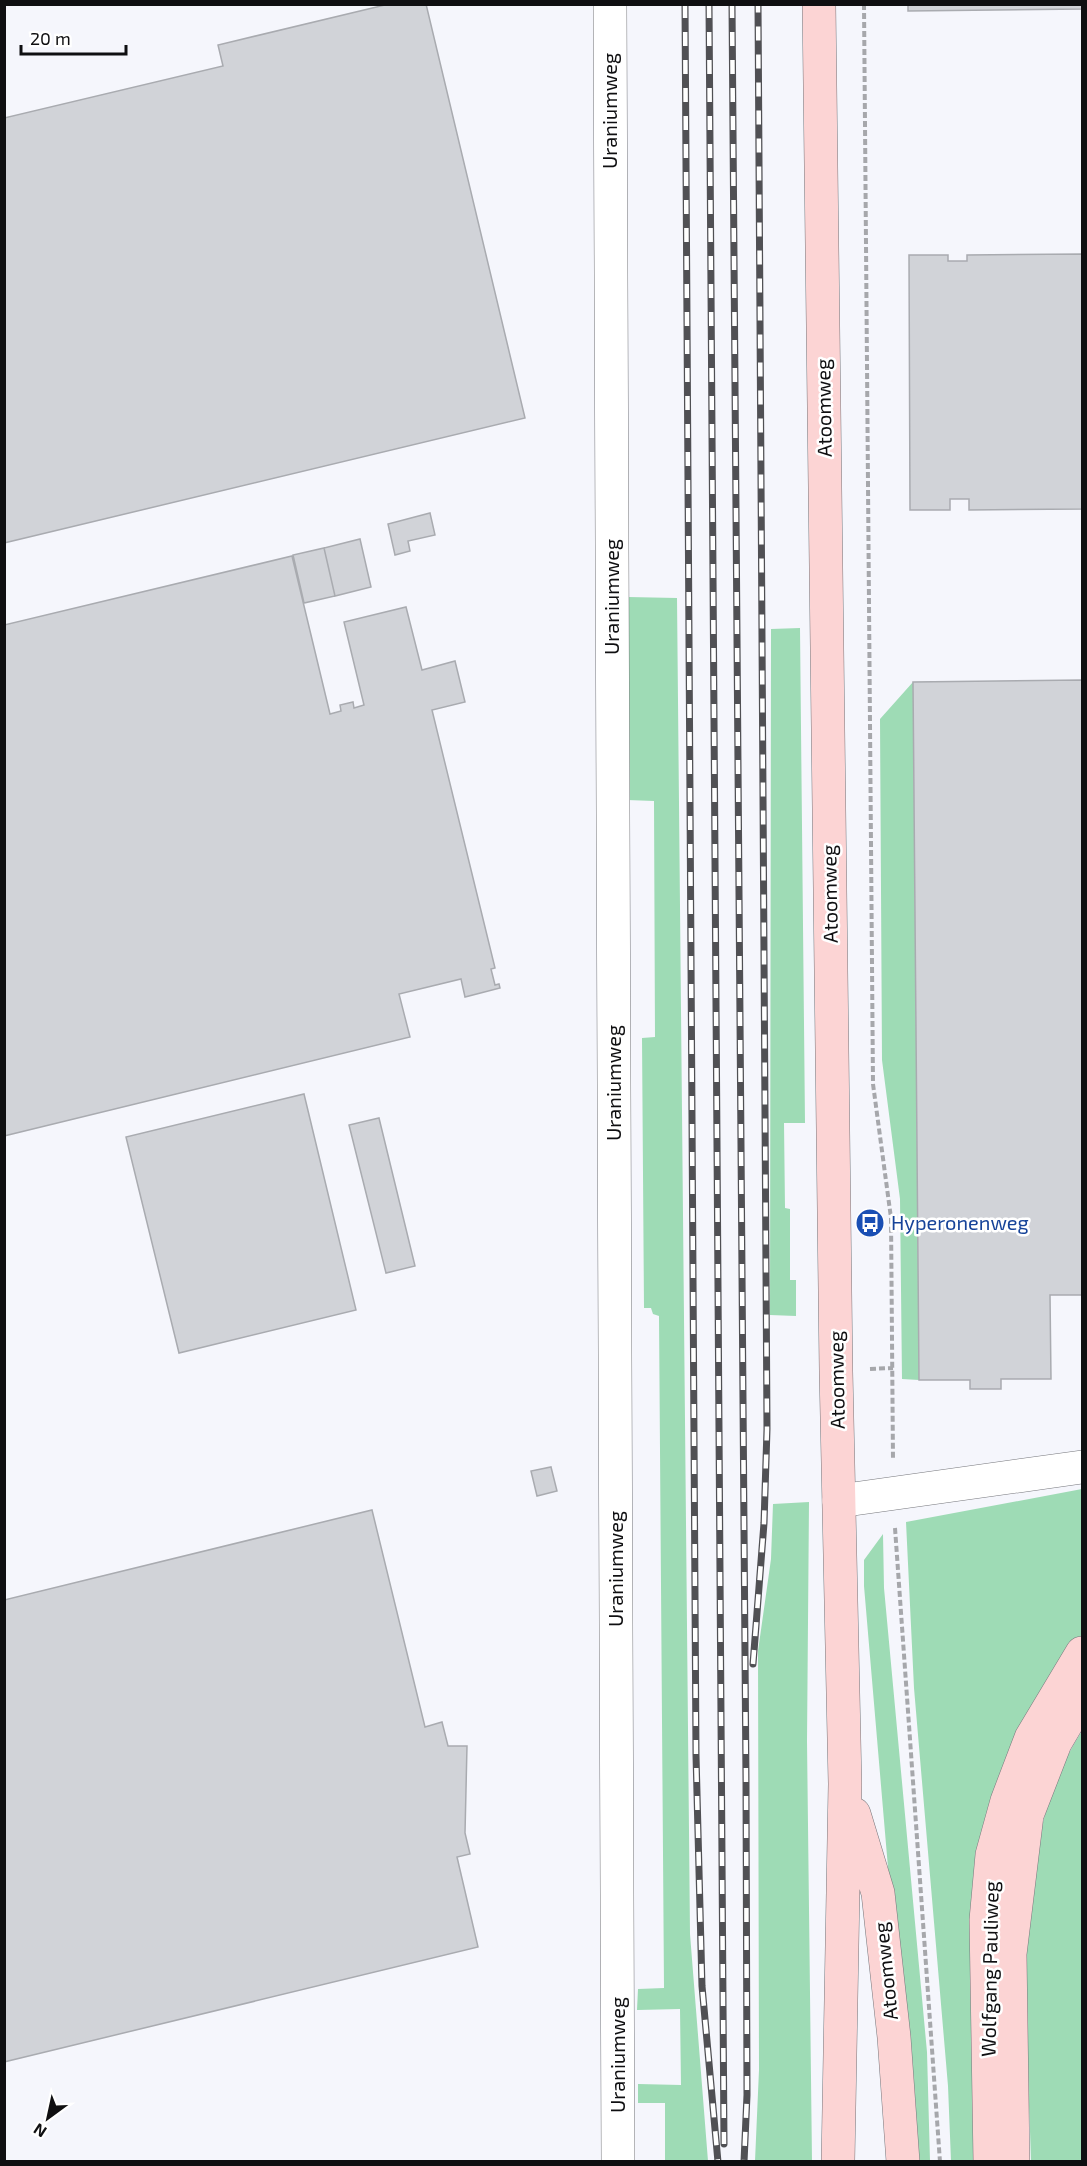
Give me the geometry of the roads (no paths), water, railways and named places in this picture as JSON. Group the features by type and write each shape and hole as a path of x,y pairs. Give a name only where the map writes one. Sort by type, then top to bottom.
{"street":[{"name":"Uraniumweg","path":"610,4 618,2162"},
{"name":"Atoomweg","path":"819,4 839,1501 845,1784 838,2162"},
{"path":"839,1501 1083,1467"},
{"name":"Wolfgang Pauliweg","path":"990,2162 986,1920 992,1855 1007,1801 1031,1738 1083,1653"},
{"name":"Wolfgang Pauliweg","path":"1013,2162 1010,1954 1027,1815 1055,1743 1083,1697"},
{"name":"Atoomweg","path":"845,1784 878,1893 894,2037 903,2162"}],"railway":[{"path":"685,4 696,1755 702,1986 718,2162"},
{"path":"709,4 724,2144"},
{"path":"732,4 746,1781 747,2095 744,2162"},
{"path":"753,1664 764,1523 767,1429 758,4"}],"place":[{"name":"Hyperonenweg","path":"870,1223"}]}
